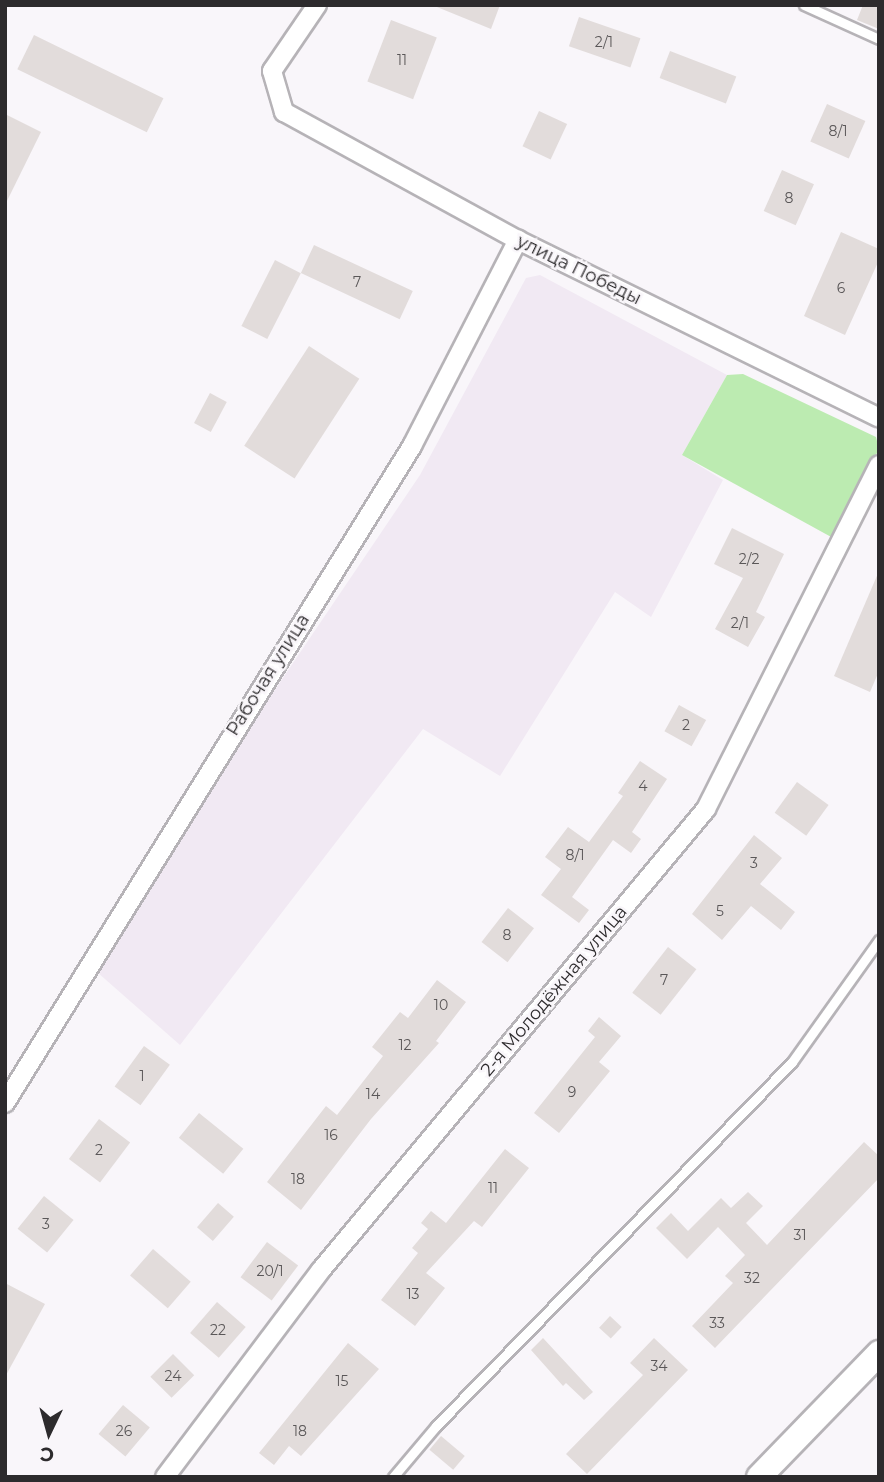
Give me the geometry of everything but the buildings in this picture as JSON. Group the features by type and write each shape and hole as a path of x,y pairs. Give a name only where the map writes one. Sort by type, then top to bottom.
{"main road":[{"path":"759,1477 879,1353"}],"street":[{"name":"улица Победы","path":"317,5 272,71 284,111 518,240 879,418"},
{"name":"Рабочая улица","path":"5,1103 412,446 518,240"},
{"name":"2-я Молодёжная улица","path":"165,1477 321,1270 706,809 879,465"}],"lane":[{"path":"808,6 879,39"},
{"path":"393,1477 436,1426 792,1062 879,940"}],"shaded area":[{"path":"540,275 727,375 682,455 723,480 651,617 615,592 500,776 423,729 180,1045 89,965 420,475 526,278"}],"green space":[{"path":"743,374 876,437 879,449 833,538 682,455 727,375"}]}
